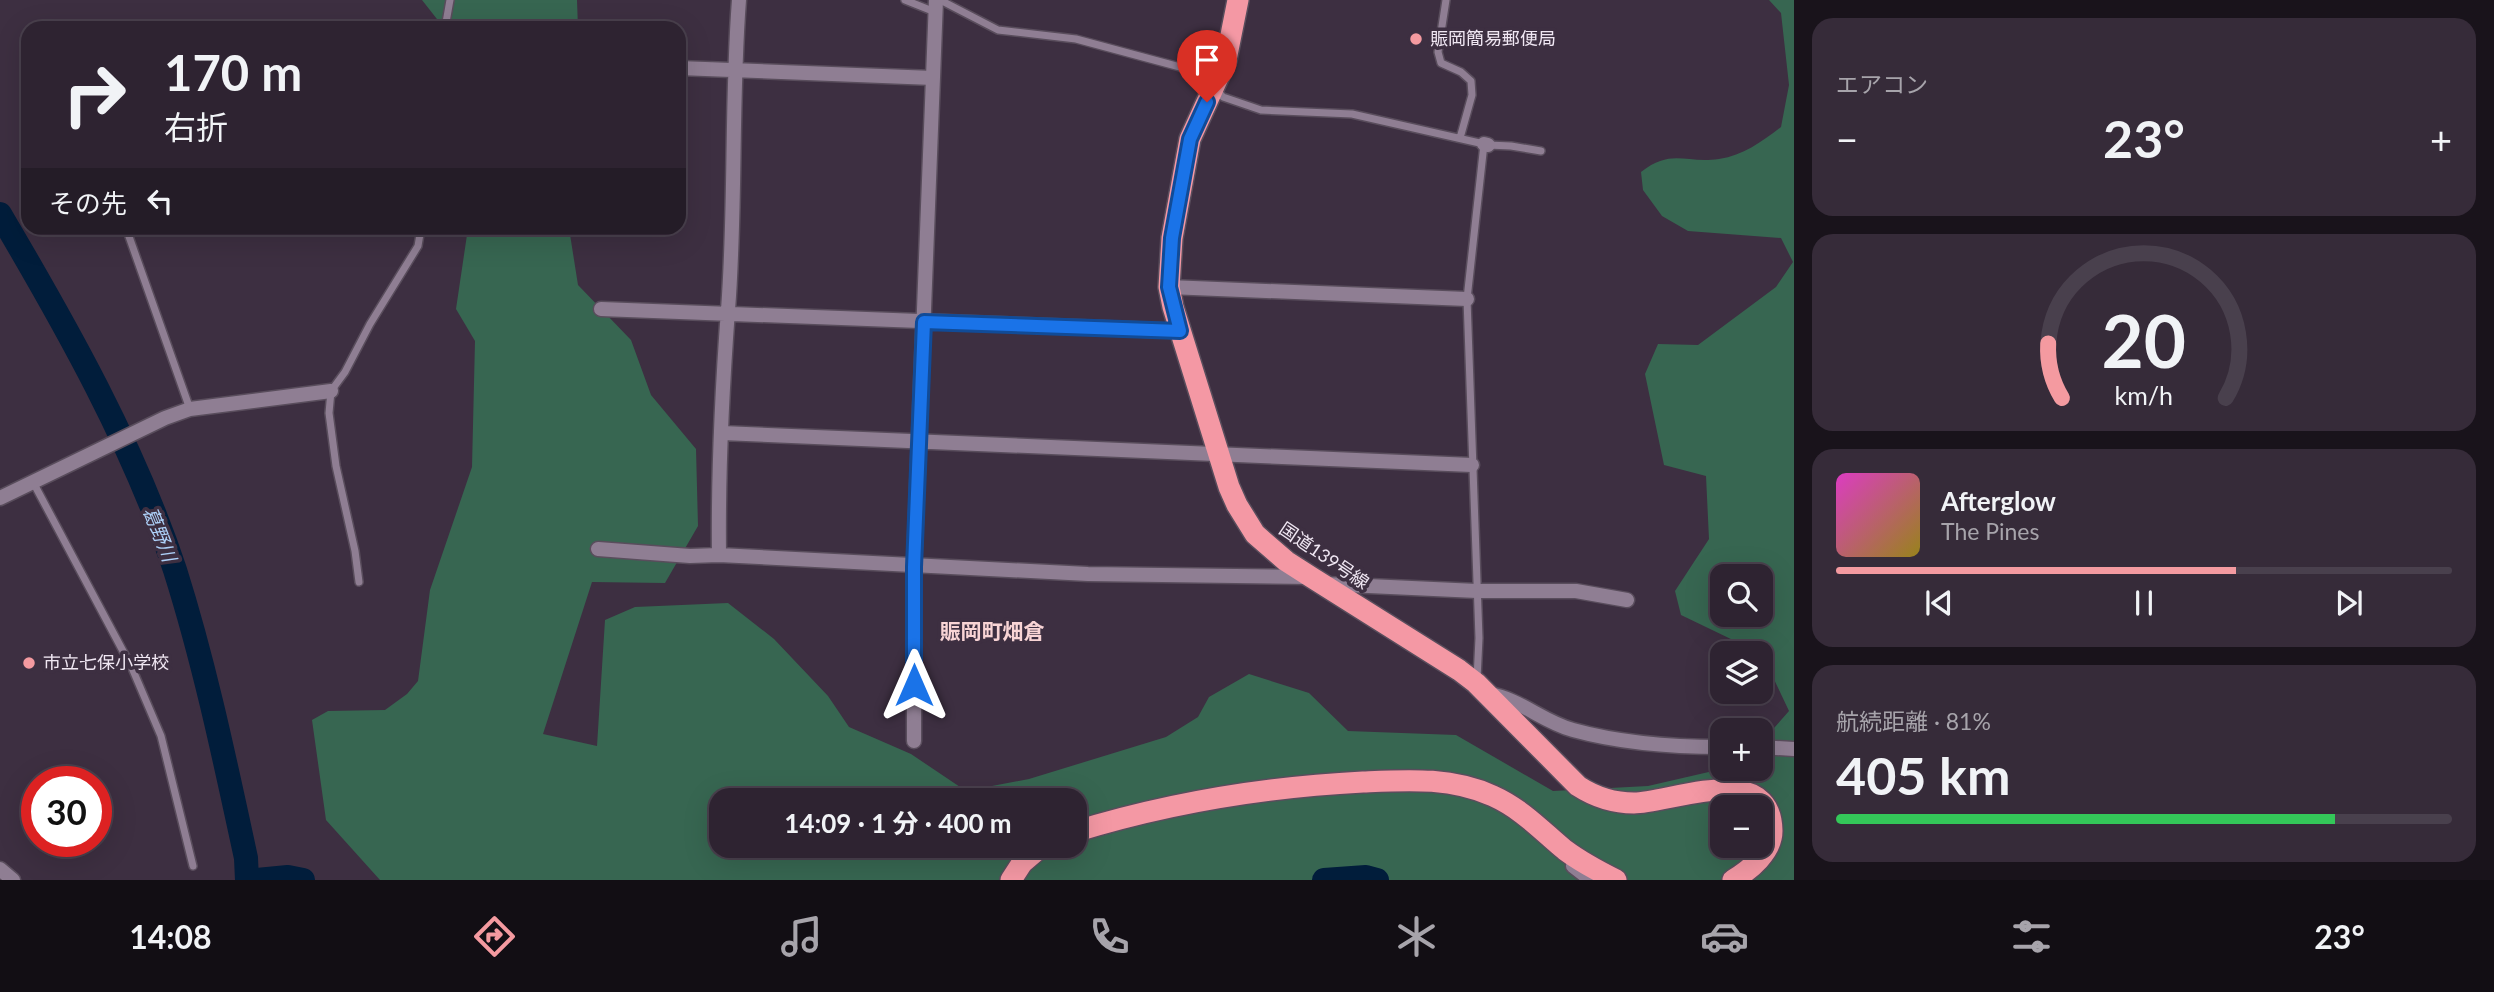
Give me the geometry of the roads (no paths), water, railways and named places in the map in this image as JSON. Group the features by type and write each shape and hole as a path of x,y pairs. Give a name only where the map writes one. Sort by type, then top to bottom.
{"highway":[{"name":"国道139号線","path":"1238,0 1226,60 1190,139 1172,238 1169,287 1180,331 1237,505 1255,534 1317,581 1483,689 1578,786 1593,796 1636,803 1706,790 1735,789 1755,797 1766,808 1772,822 1772,836 1752,867 1733,880"},
{"path":"1087,829 1227,796 1283,787 1422,779 1448,781 1472,787 1516,808 1574,856 1616,880"},
{"path":"1011,880 1028,858"}],"street":[{"path":"719,555 734,70 739,0"},
{"path":"914,741 914,567 937,4"},
{"path":"686,68 933,78"},
{"path":"1169,287 1468,299"},
{"path":"601,309 1180,331"},
{"path":"0,498 164,418 190,409 331,391"},
{"path":"722,433 1472,465"},
{"path":"598,550 914,567 1317,581 1477,591 1576,591 1627,600"},
{"path":"1483,689 1506,697 1570,730 1637,742 1710,747"},
{"path":"1773,748 1794,749"},
{"path":"1574,856 1573,866 1591,880"},
{"path":"0,869 13,880"}],"lane":[{"path":"446,21 450,0"},
{"path":"905,0 937,4 998,30 1076,39 1180,67 1215,88 1223,97 1261,110 1352,114 1486,145 1541,150"},
{"path":"1446,0 1438,52 1441,63 1461,72 1471,81 1472,95 1460,138"},
{"path":"1483,689 1472,465 1468,299 1486,145"},
{"path":"128,235 190,409"},
{"path":"359,582 355,551 336,466 329,413 331,391 345,372 370,324 418,246 420,235"},
{"path":"32,482 132,668 157,724 193,866"}],"waterway":[{"name":"葛野川","path":"0,214 97,388 140,478 158,524 175,570 205,677 246,858 247,880"},
{"path":"257,880 288,877 303,880"},
{"path":"1324,880 1366,877 1377,880"}],"place":[{"name":"賑岡簡易郵便局","path":"1416,39"},
{"name":"市立七保小学校","path":"29,663"}],"district":[{"name":"賑岡町畑倉","path":"992,632"}]}
